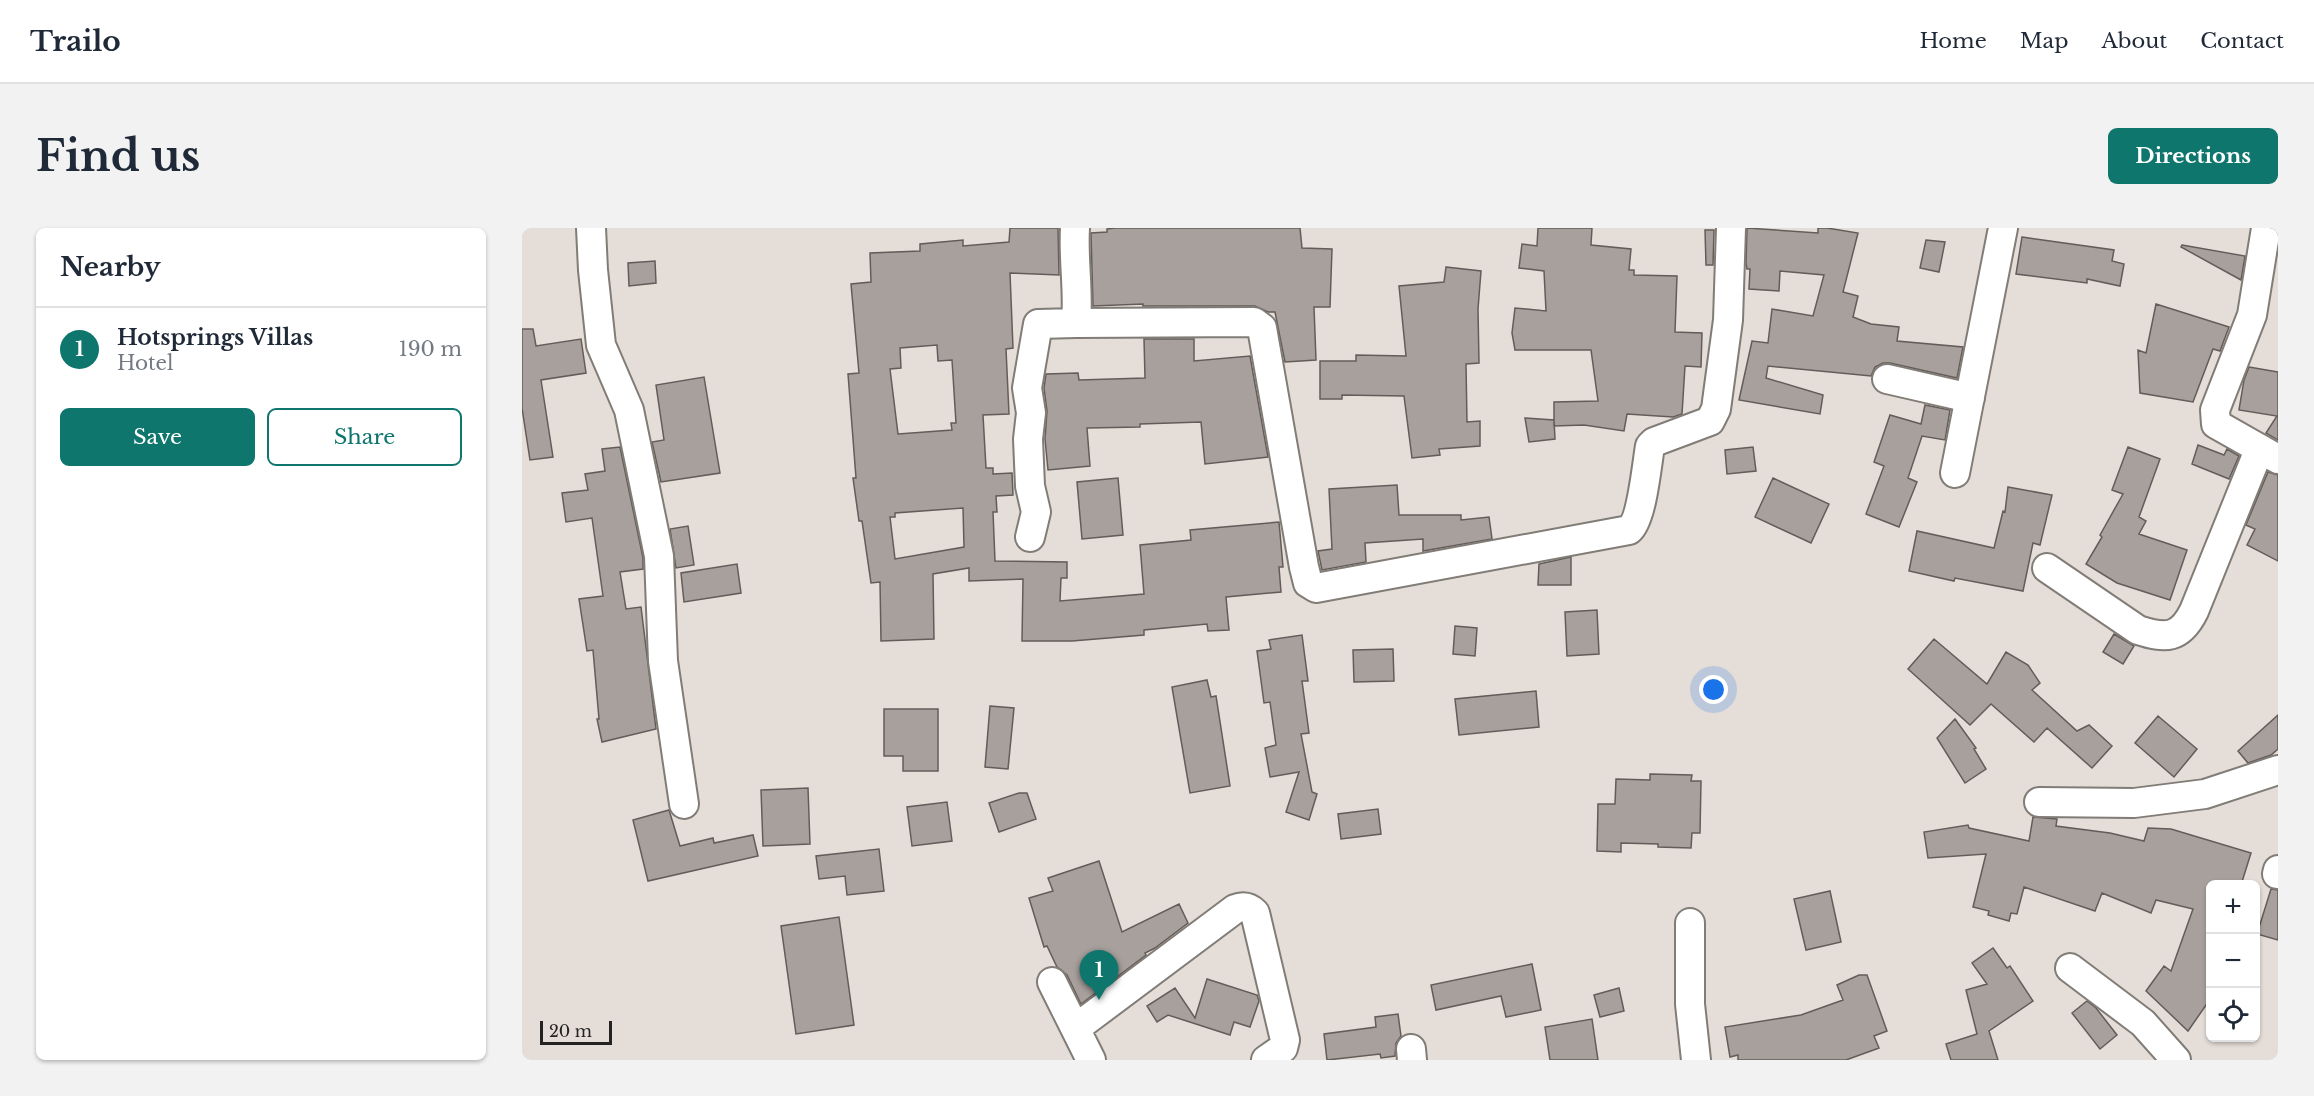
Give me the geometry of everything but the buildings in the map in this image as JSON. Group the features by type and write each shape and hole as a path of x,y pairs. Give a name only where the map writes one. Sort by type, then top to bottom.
{"street":[{"path":"591,228 601,345 629,410 659,556 663,661 684,804"},
{"path":"1075,228 1074,252 1078,308 1076,323"},
{"path":"1030,537 1036,512 1030,486 1028,439 1031,413 1027,387 1038,324 1076,323 1259,324 1262,328 1304,567 1308,583 1312,588 1629,530 1633,527 1637,515 1650,446 1654,442 1710,421 1716,409 1728,320 1731,228"},
{"path":"1955,473 2002,228"},
{"path":"2047,568 2138,630 2155,636 2173,635 2186,627 2268,455 2216,424 2215,410 2252,315 2266,228"},
{"path":"1887,379 1970,398"},
{"path":"2039,802 2134,803 2205,794 2278,770"},
{"path":"1076,1028 1235,909 1243,907 1252,910 1255,914 1285,1040 1283,1048 1266,1060"},
{"path":"1690,923 1690,1004 1696,1060"},
{"path":"2070,968 2143,1023 2175,1060"},
{"path":"1052,982 1091,1060"}],"place":[{"name":"Hotsprings Villas","path":"1099,1000"}]}
